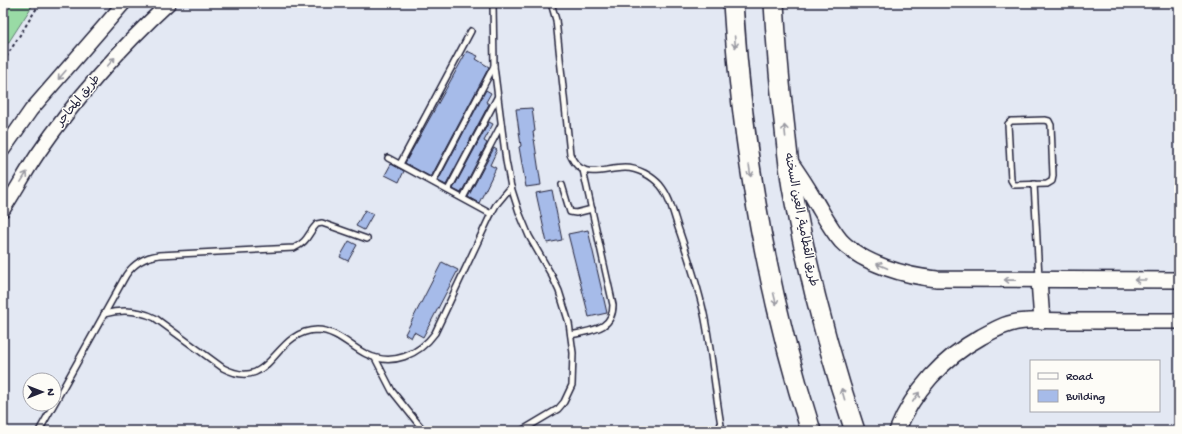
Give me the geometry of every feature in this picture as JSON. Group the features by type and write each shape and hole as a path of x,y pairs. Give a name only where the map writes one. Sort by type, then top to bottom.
{"highway":[{"path":"733,3 736,61 752,184 772,285 799,392 811,431"},
{"name":"طريق القطامية, العين السخنه","path":"774,3 776,46 792,188 815,295 844,399 855,431"}],"main road":[{"path":"788,158 814,199 824,219 843,242 867,259 880,266 908,275 937,279 1179,280"},
{"path":"1039,280 1042,321"},
{"path":"897,431 904,415 922,387 945,362 976,339 1001,327 1016,322 1042,321 1179,322"}],"street":[{"path":"3,150 31,110 124,3"},
{"name":"طريق المحاجر","path":"3,210 37,155 86,92 112,61 169,3"}],"lane":[{"path":"494,3 494,66 506,161 511,187 529,236 559,291 571,335 573,376 569,394 558,409 521,431"},
{"path":"551,3 556,20 570,154 577,167 590,172 626,168 636,170 653,179 666,194 692,270 702,307 722,431"},
{"path":"400,164 471,31"},
{"path":"433,182 494,66"},
{"path":"448,190 498,96"},
{"path":"1045,120 1051,123 1053,179 1047,184 1034,184 1016,186 1011,182 1008,124 1011,121 1045,120"},
{"path":"463,198 501,124"},
{"path":"388,158 491,214"},
{"path":"571,335 602,328 607,324 613,312 613,305 583,170"},
{"path":"1034,184 1039,280"},
{"path":"562,185 570,212 576,213 592,209"},
{"path":"104,314 126,310 149,315 223,368 240,374 252,373 264,367 287,341 294,336 311,331 328,332 375,358 395,359 404,357 422,348 435,333 491,214 496,205 511,187"},
{"path":"39,431 130,270 140,261 152,256 294,248 304,242 315,226 322,223 367,239"},
{"path":"375,358 392,391 424,431"}],"path":[{"path":"3,62 40,3"}],"green space":[{"path":"3,3 34,3 3,51"}],"building":[{"path":"467,51 478,56 476,59 489,67 431,177 405,163"},
{"path":"486,90 491,93 486,102 489,104 446,185 438,181"},
{"path":"532,108 535,131 533,132 541,185 526,187 519,147 521,146 516,109"},
{"path":"489,122 493,124 484,141 487,143 461,193 453,189"},
{"path":"494,148 497,150 490,165 496,168 479,203 468,197"},
{"path":"391,164 404,171 399,182 385,175"},
{"path":"552,190 562,240 547,243 536,193"},
{"path":"365,210 373,214 364,230 356,226"},
{"path":"588,230 607,313 589,317 568,234"},
{"path":"349,241 357,245 348,261 340,257"},
{"path":"442,262 458,270 423,337 414,332 411,338 405,334"}]}
